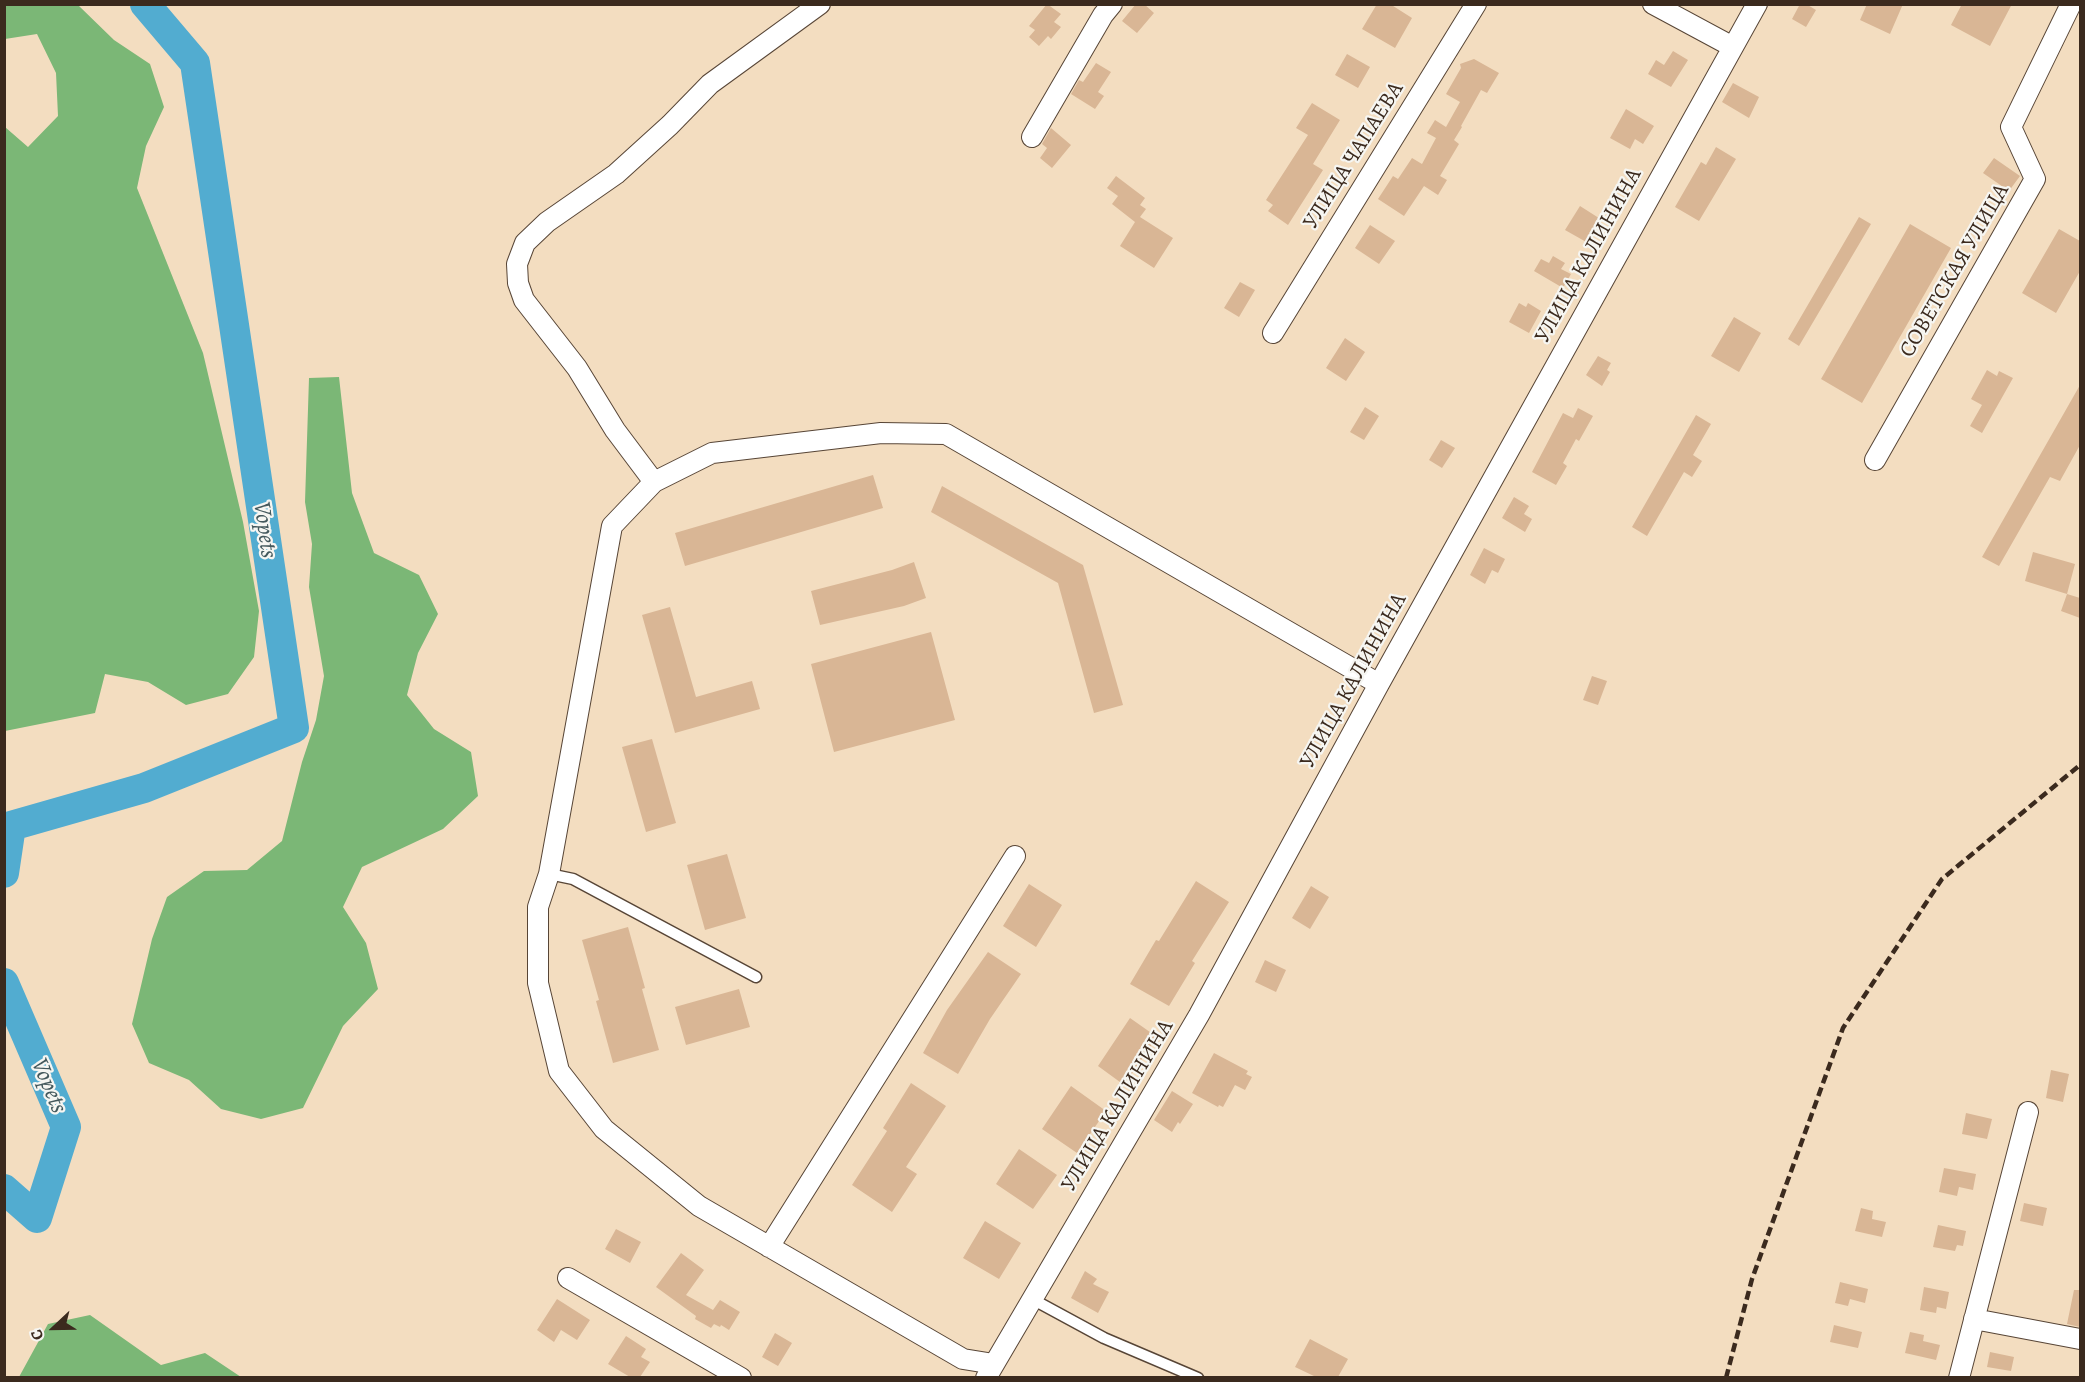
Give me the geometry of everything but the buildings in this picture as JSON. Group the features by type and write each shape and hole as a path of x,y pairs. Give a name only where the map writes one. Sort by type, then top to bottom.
{"street":[{"path":"654,482 615,430 577,368 524,300 518,283 517,264 525,243 547,222 616,174 670,125 710,84 820,4"},
{"path":"1032,137 1103,15 1112,4"},
{"name":"УЛИЦА ЧАПАЕВА","path":"1273,333 1476,4"},
{"path":"1653,4 1732,47"},
{"name":"УЛИЦА КАЛИНИНА","path":"990,1370 1199,1015 1379,684 1757,4"},
{"name":"СОВЕТСКАЯ УЛИЦА","path":"1875,460 2035,179 2011,127 2071,4"},
{"path":"990,1370 963,1359 699,1206 604,1129 559,1071 537,983 538,907 549,874 612,526 654,482 712,453 881,433 946,434 1379,684"},
{"path":"769,1246 1015,856"},
{"path":"1959,1377 2028,1112"},
{"path":"568,1278 741,1377"},
{"path":"1974,1319 2080,1339"}],"lane":[{"path":"549,874 573,879 756,977"},
{"path":"1032,1299 1104,1338 1198,1377"}],"green space":[{"path":"5,4 78,5 114,40 150,64 164,107 146,146 137,188 203,353 243,522 259,611 254,657 228,694 186,705 148,682 105,674 95,713 5,731 5,127 28,147 58,116 56,73 37,34 5,39"},
{"path":"339,377 352,493 374,553 419,575 438,614 418,653 407,695 434,729 471,752 478,796 443,829 362,867 343,907 366,943 378,989 343,1026 303,1108 261,1119 221,1109 189,1080 149,1063 132,1024 152,939 167,897 204,871 247,870 282,841 302,762 316,720 324,676 309,587 312,544 305,502 309,378"},
{"path":"90,1315 161,1365 205,1353 241,1377 19,1377 48,1324"}],"waterway":[{"name":"Vopets","path":"4,873 11,826 144,788 294,728 195,63 145,4"},
{"name":"Vopets","path":"4,983 66,1127 37,1218 4,1189"}],"railway":[{"path":"1726,1378 1752,1279 1843,1028 1942,879 2080,765"}]}
